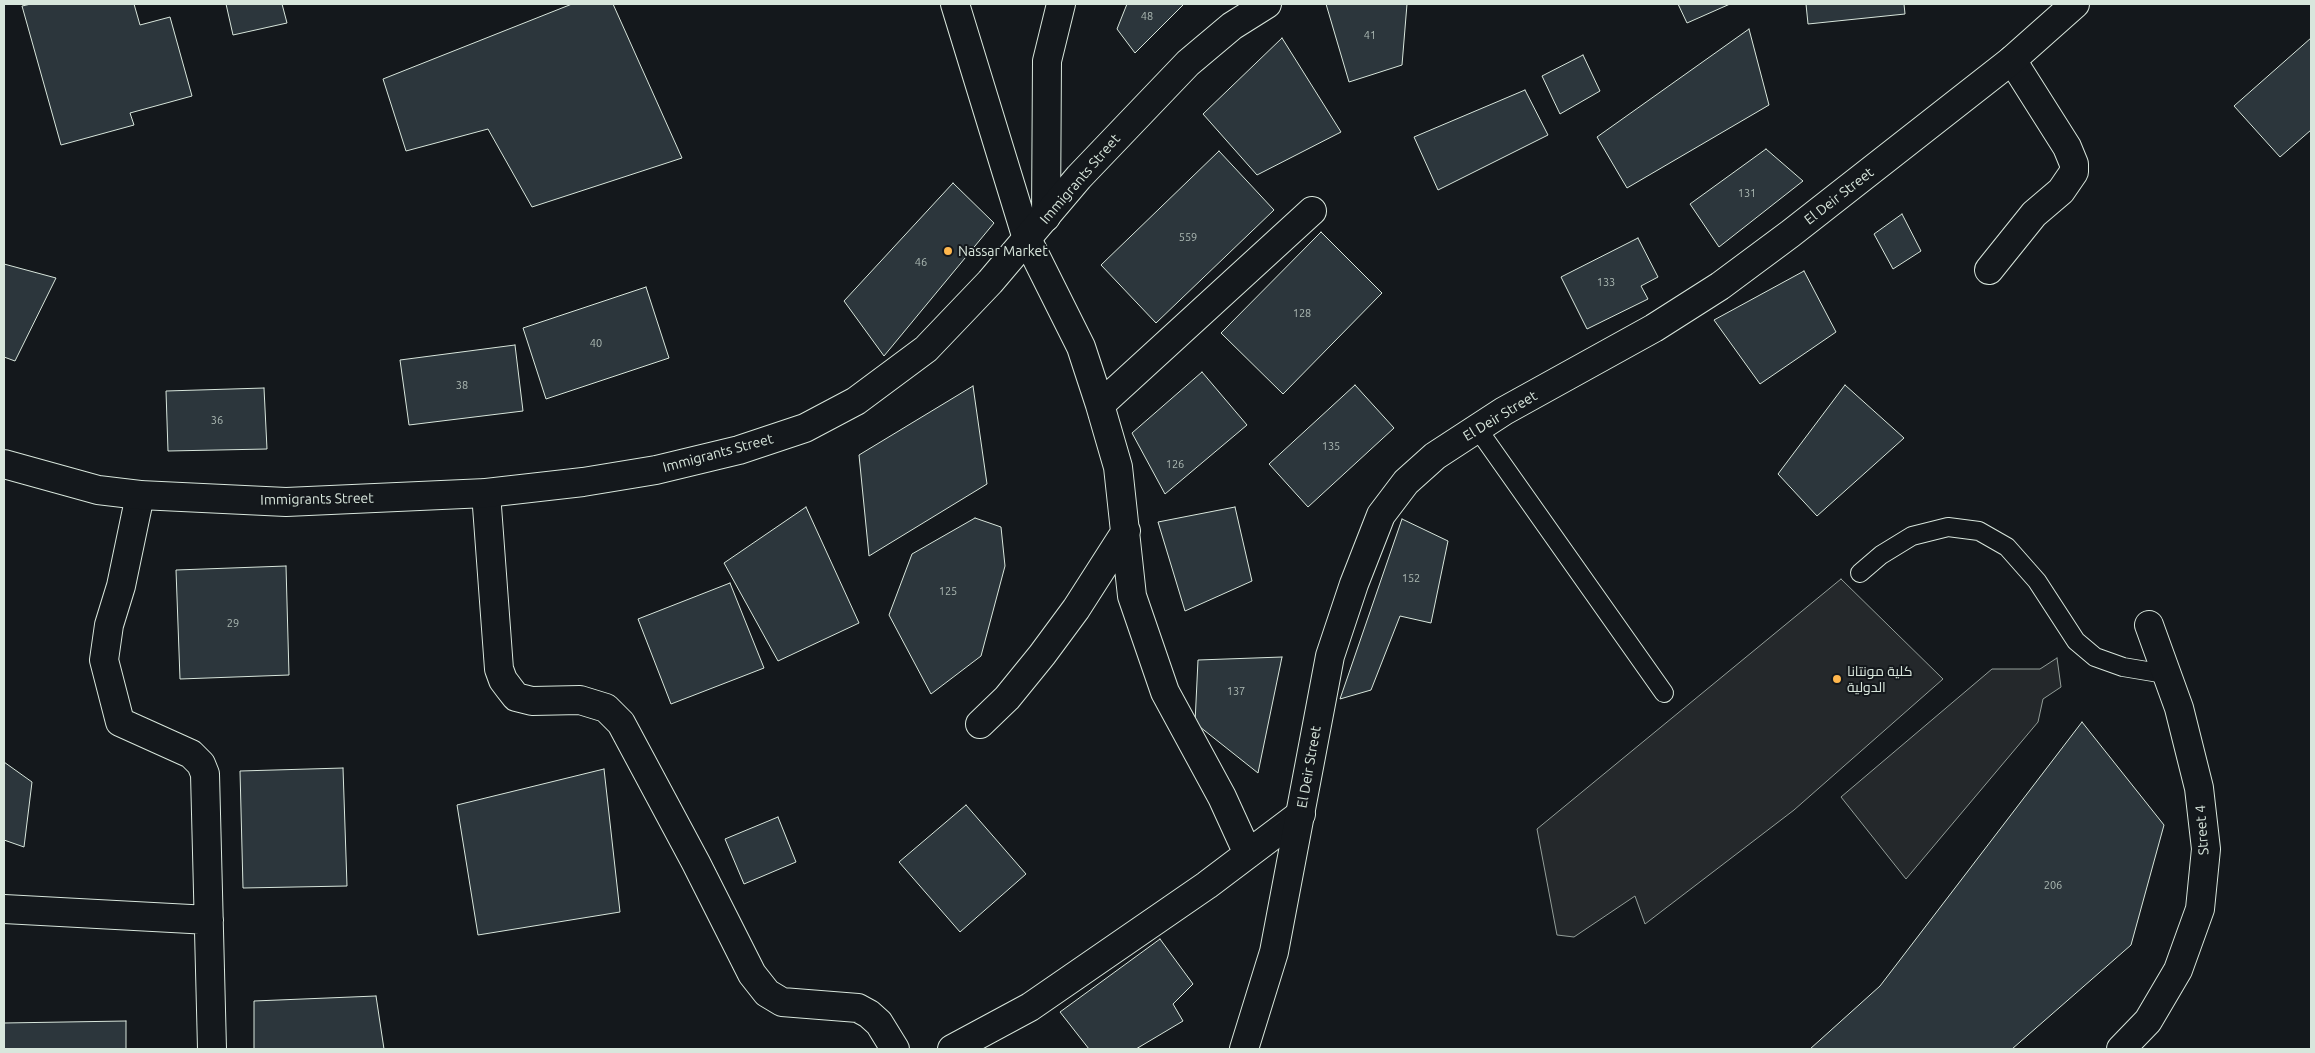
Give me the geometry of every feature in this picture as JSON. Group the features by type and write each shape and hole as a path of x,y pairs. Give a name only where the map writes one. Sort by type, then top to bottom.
{"street":[{"path":"955,4 1027,239 1081,347 1100,405 1118,467 1132,596 1165,692 1222,797 1248,854"},
{"path":"1046,217 1047,60 1061,4"},
{"name":"Immigrants Street","path":"4,464 98,490 140,496 286,502 486,493 583,482 656,470 739,450 805,428 856,401 926,349 968,306 1079,177 1188,63 1232,26 1267,4"},
{"name":"El Deir Street","path":"1244,1049 1274,952 1330,656 1354,584 1381,515 1406,482 1435,456 1477,428 1654,328 1720,286 1790,234 2012,60 2076,4"},
{"path":"1989,270 2034,214 2061,191 2074,172 2074,164 2067,146 2012,60"},
{"path":"1100,405 1312,211"},
{"path":"486,493 499,669 509,688 516,697 532,701 580,700 606,708 620,723 696,863 752,974 768,992 782,1002 858,1008 869,1014 879,1023 895,1049"},
{"path":"140,496 120,586 109,625 104,660 120,722 192,754 201,764 205,774 212,1049"},
{"path":"980,724 1007,698 1042,655 1076,609 1126,530"},
{"name":"Street 4","path":"2121,1049 2148,1021 2178,970 2200,908 2206,849 2198,788 2179,708 2165,674 2149,625"},
{"path":"952,1049 1030,1007 1207,885 1301,814"},
{"path":"4,909 209,920"}],"lane":[{"path":"1477,428 1664,692"},
{"path":"1860,573 1880,555 1912,536 1948,527 1979,531 2007,547 2037,581 2076,641 2095,656 2123,667 2165,674"}],"shaded area":[{"path":"1841,579 1943,679 1794,810 1645,924 1635,896 1574,937 1557,935 1537,829"},
{"path":"2057,658 2061,687 2043,699 2038,722 1906,879 1841,797 1992,669 2040,669"}],"building":[{"path":"31,4 134,4 140,25 170,17 192,96 130,113 134,125 61,145 22,6"},
{"path":"226,4 282,4 287,23 233,35"},
{"path":"572,4 613,4 682,158 532,207 488,129 406,151 383,79"},
{"path":"1127,4 1184,4 1135,53 1117,29"},
{"path":"1326,4 1407,4 1402,65 1349,82"},
{"path":"1678,4 1730,4 1687,23"},
{"path":"1806,4 1904,4 1905,14 1808,24"},
{"path":"1749,29 1769,105 1627,188 1597,137"},
{"path":"1282,38 1341,132 1257,175 1203,114"},
{"path":"2311,38 2311,130 2280,157 2234,106"},
{"path":"1583,55 1600,91 1560,114 1542,76"},
{"path":"1525,90 1548,135 1438,190 1414,137"},
{"path":"1766,149 1803,181 1719,247 1690,204"},
{"path":"1219,151 1274,210 1156,323 1101,265"},
{"path":"953,183 994,223 884,356 844,301"},
{"path":"1902,214 1921,251 1893,269 1874,234"},
{"path":"1321,232 1382,293 1283,394 1221,333"},
{"path":"1638,238 1658,277 1641,286 1648,299 1587,329 1561,277"},
{"path":"4,264 56,278 15,361 4,357"},
{"path":"1804,271 1836,332 1760,384 1714,320"},
{"path":"646,287 669,358 546,399 523,328"},
{"path":"515,345 523,411 409,425 400,360"},
{"path":"1202,372 1247,425 1165,494 1132,433"},
{"path":"1355,385 1394,428 1308,507 1269,464"},
{"path":"1845,385 1904,438 1817,516 1778,474"},
{"path":"973,386 987,484 869,556 859,455"},
{"path":"264,388 267,449 168,451 166,391"},
{"path":"806,507 859,623 778,661 724,563"},
{"path":"1235,507 1252,581 1185,611 1158,522"},
{"path":"975,518 1001,527 1005,566 981,656 931,694 889,615 912,554"},
{"path":"1402,519 1448,541 1431,623 1400,616 1371,690 1340,699"},
{"path":"286,566 289,675 180,679 176,570"},
{"path":"730,583 764,668 671,704 638,619"},
{"path":"1282,657 1258,773 1195,723 1198,660"},
{"path":"2082,722 2164,825 2131,945 2012,1049 1810,1049 1880,986"},
{"path":"4,762 32,782 24,847 4,840"},
{"path":"343,768 347,886 243,888 240,771"},
{"path":"604,769 620,912 478,935 457,805"},
{"path":"966,805 1026,874 960,932 899,862"},
{"path":"778,817 796,862 744,884 725,839"},
{"path":"1160,939 1193,984 1173,1004 1183,1021 1136,1049 1089,1049 1060,1012"},
{"path":"376,996 384,1049 254,1049 254,1001"},
{"path":"126,1021 126,1049 4,1049 4,1023"}],"place":[{"name":"Nassar Market","path":"948,251"},
{"name":"كلية مونتانا الدولية","path":"1837,679"}]}
